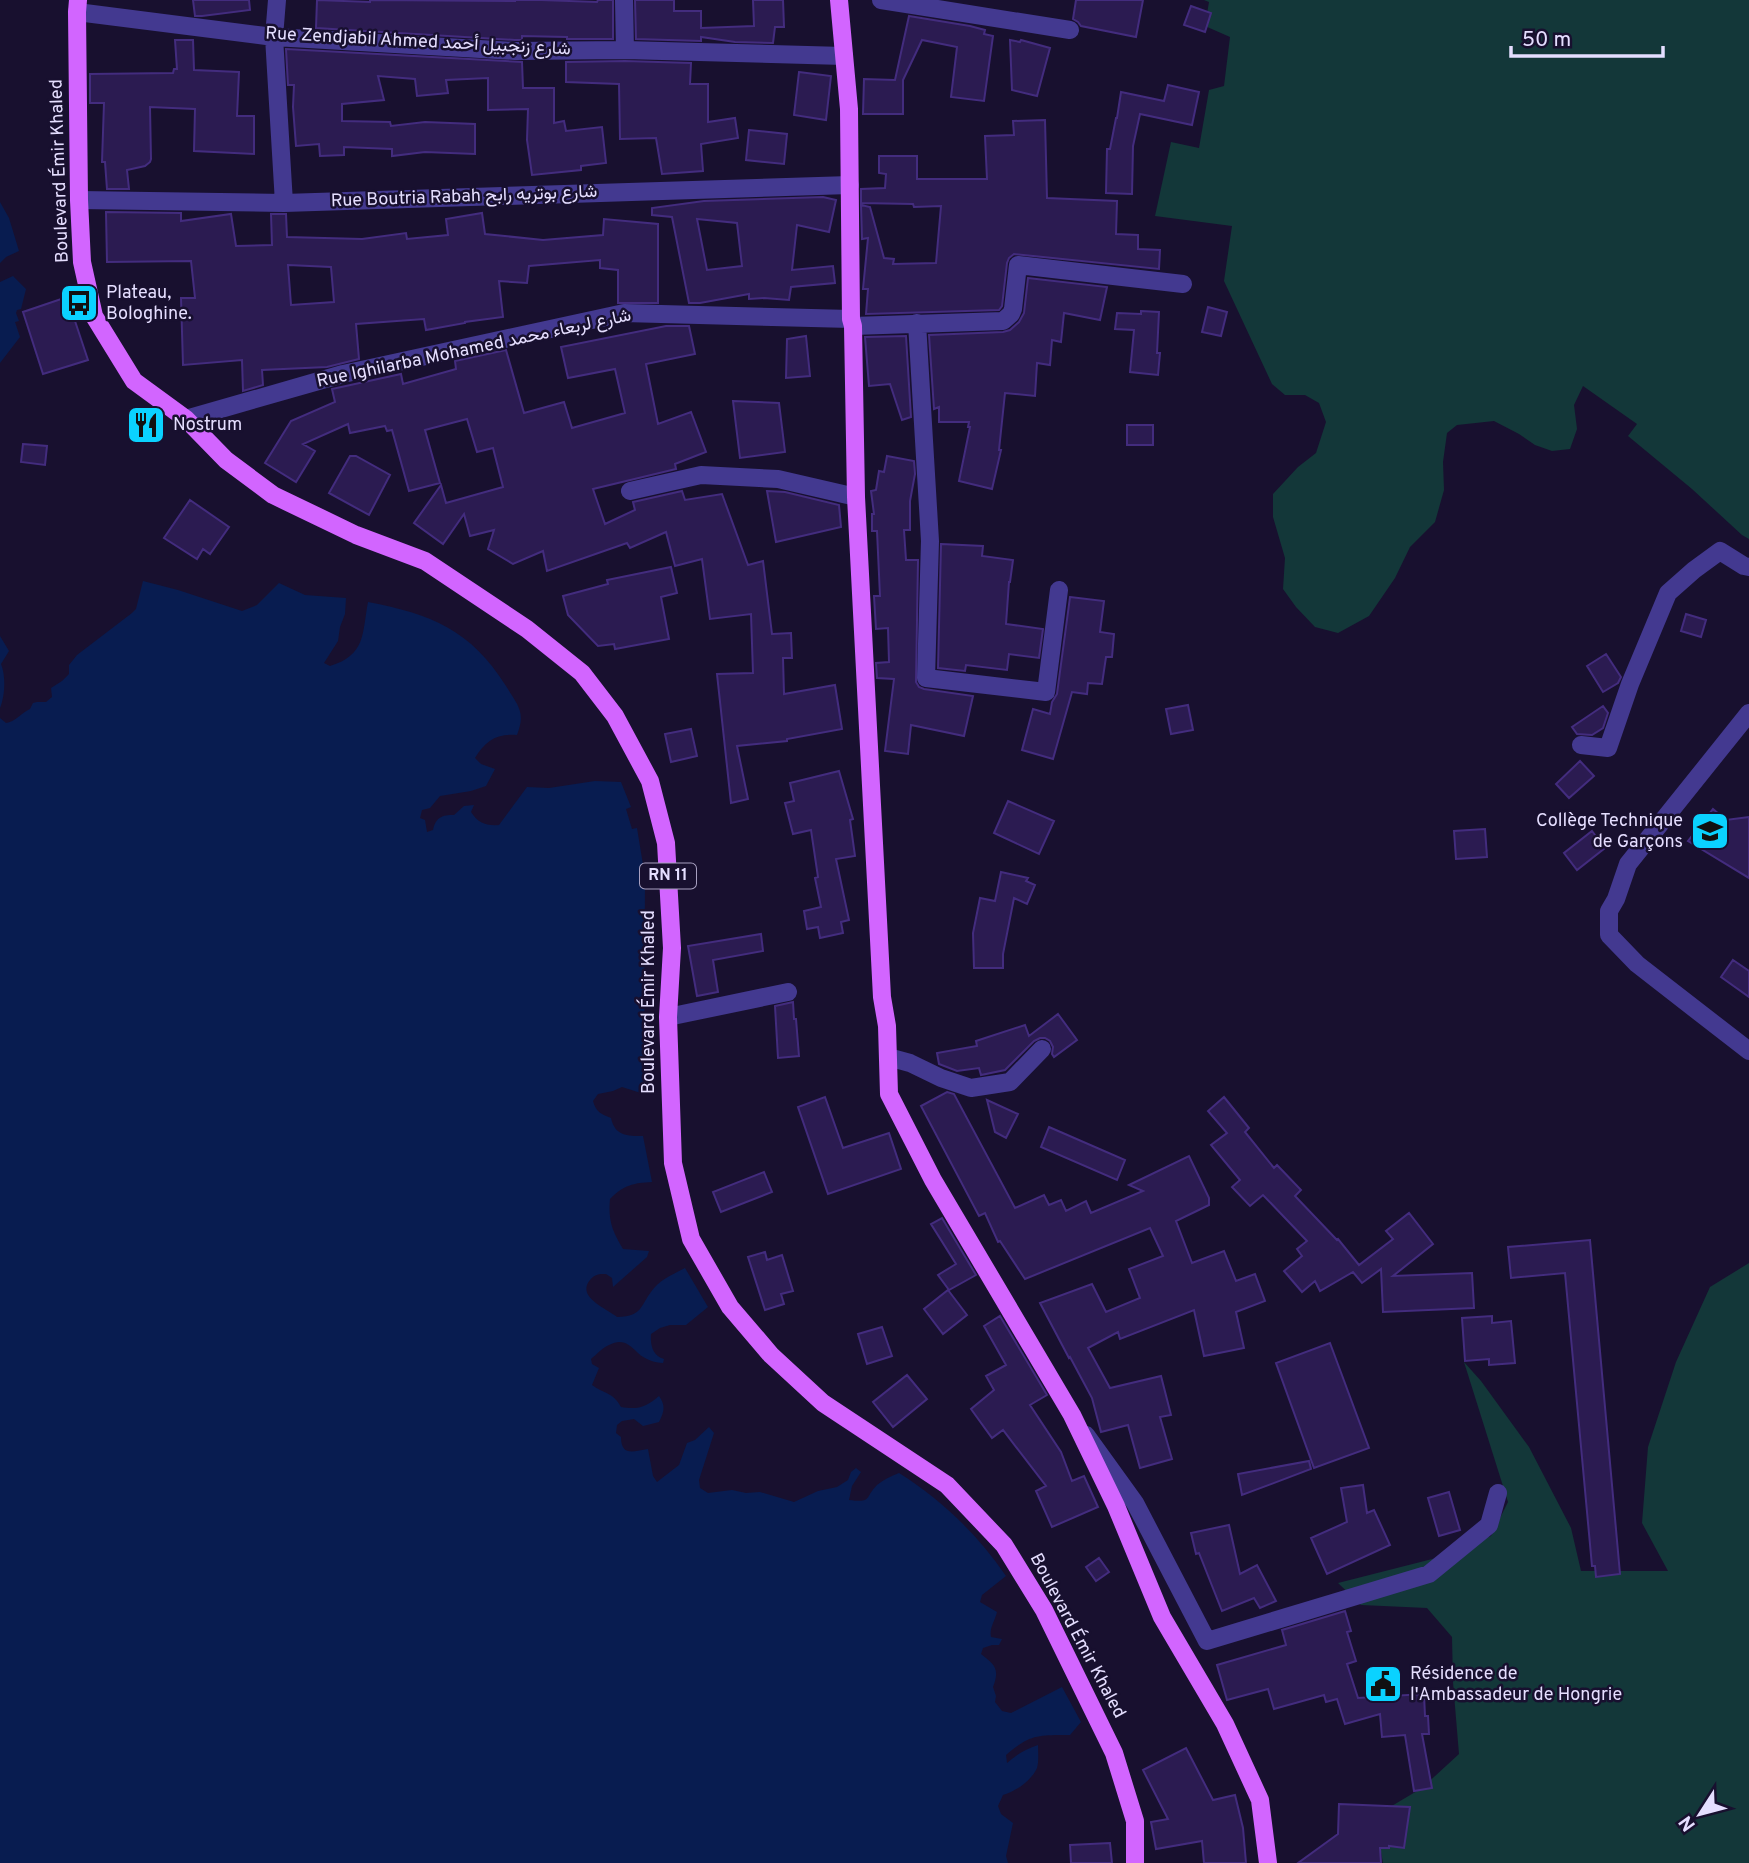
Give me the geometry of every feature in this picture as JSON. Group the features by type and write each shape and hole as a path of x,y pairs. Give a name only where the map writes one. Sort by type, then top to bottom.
{"main road":[{"path":"839,0 849,109 856,497 889,1094 933,1180 1072,1415 1116,1506 1162,1617 1225,1724 1260,1800 1268,1863"},
{"name":"Boulevard Émir Khaled","path":"78,6 82,262 94,316 134,381 186,419 226,460 273,495 356,536 425,561 527,629 582,673 615,716 650,781 666,843 672,948 668,1017 673,1163 691,1239 730,1307 771,1355 823,1403 947,1485 1004,1545 1044,1610 1114,1753 1135,1822 1135,1863"}],"street":[{"path":"277,0 274,37 284,203"},
{"path":"624,0 625,50"},
{"path":"881,0 1070,30"},
{"name":"Rue Zendjabil Ahmed شارع زنجبيل أحمد","path":"78,6 274,37 515,51 625,50 844,56"},
{"name":"Rue Boutria Rabah شارع بوتريه رابح","path":"79,200 284,203 850,185"},
{"name":"Rue Ighilarba Mohamed شارع لربعاء محمد","path":"186,419 343,374 624,313 852,323 1003,320 1008,318 1013,309 1018,265 1183,284"},
{"path":"917,323 930,541 926,678 1046,692 1059,590"},
{"path":"630,491 701,475 778,479 856,497"},
{"path":"1581,745 1608,748 1630,684 1668,593 1720,551 1749,567"},
{"path":"1749,713 1628,864 1609,911 1609,935 1637,964 1749,1051"},
{"path":"668,1017 788,992"},
{"path":"888,1057 911,1063 941,1078 971,1088 1010,1082 1042,1049"},
{"path":"1072,1415 1135,1503 1206,1641 1429,1574 1489,1525 1498,1493"}],"green space":[{"path":"1204,0 1749,0 1749,539 1628,436 1637,424 1583,386 1574,405 1577,429 1570,449 1552,451 1535,445 1494,421 1457,425 1447,433 1443,462 1444,490 1435,522 1410,547 1395,578 1369,616 1338,633 1315,627 1283,589 1285,558 1273,517 1273,494 1298,467 1316,453 1326,422 1319,403 1305,395 1285,395 1272,384 1224,281 1232,226 1155,216 1171,142 1199,148 1209,90 1224,86 1230,37 1205,26 1209,2"},
{"path":"1749,1263 1749,1863 1383,1863 1380,1847 1390,1807 1422,1788 1459,1754 1452,1637 1427,1608 1361,1605 1338,1583 1444,1556 1491,1536 1508,1502 1464,1362 1529,1447 1571,1528 1581,1571 1668,1571 1642,1523 1648,1447 1676,1362 1710,1287"}],"water":[{"path":"0,202 9,218 19,251 0,263"},
{"path":"13,276 26,289 21,309 16,313 19,321 15,322 20,337 0,363 0,282"},
{"path":"143,581 242,611 257,605 279,583 305,595 346,598 338,641 324,663 330,666 350,656 356,649 363,633 368,602 430,619 464,638 479,651 517,704 521,715 520,727 517,735 503,735 487,743 475,758 481,764 495,769 486,786 440,796 430,808 422,810 420,818 425,820 427,832 433,830 440,818 454,815 464,806 474,805 471,812 477,819 486,824 499,825 527,787 549,788 595,781 621,782 631,807 626,809 632,829 637,828 645,877 644,1094 622,1087 598,1094 593,1101 599,1112 611,1118 619,1132 643,1136 652,1182 624,1188 610,1199 610,1219 623,1249 649,1251 647,1257 613,1287 612,1278 599,1274 590,1280 587,1292 594,1302 617,1317 626,1316 637,1312 662,1281 685,1268 708,1307 686,1325 670,1325 651,1334 653,1350 664,1359 663,1363 646,1359 622,1342 604,1348 591,1359 592,1364 599,1368 592,1385 611,1396 621,1407 642,1407 659,1396 664,1409 659,1422 643,1426 634,1419 622,1421 617,1425 616,1433 621,1437 626,1450 648,1449 653,1476 657,1482 679,1465 687,1443 695,1440 709,1427 714,1433 699,1480 700,1488 708,1493 732,1490 760,1492 794,1502 818,1491 837,1487 848,1480 856,1468 861,1472 852,1486 849,1500 862,1501 879,1483 899,1473 944,1506 983,1546 1006,1576 982,1595 980,1602 997,1612 991,1628 991,1637 1002,1639 999,1645 983,1648 981,1654 993,1665 996,1672 993,1687 995,1702 1002,1711 1011,1713 1062,1687 1081,1722 1070,1735 1035,1737 1006,1755 1007,1763 1038,1745 1035,1772 1023,1785 1003,1795 998,1806 1001,1814 1013,1823 1006,1856 1008,1863 0,1863 0,718 6,723 9,722 30,709 33,703 46,702 52,697 51,688 69,674 69,665 77,655 136,609"},
{"path":"0,636 9,651 1,664 4,686 0,708"}],"building":[{"path":"193,0 249,0 250,10 195,16"},
{"path":"317,0 613,0 613,39 522,36 522,40 515,40 316,28"},
{"path":"635,0 674,0 674,11 701,11 701,28 754,26 753,0 783,0 784,27 775,27 773,43 735,42 701,37 701,41 636,39"},
{"path":"1076,0 1143,0 1136,37 1081,26 1073,19"},
{"path":"1191,6 1211,13 1205,32 1184,25"},
{"path":"909,16 970,26 985,30 984,34 993,36 984,101 951,97 957,47 922,40 903,80 903,114 863,114 864,79 895,80"},
{"path":"175,40 193,40 194,70 239,72 237,116 254,116 254,154 194,151 195,109 150,107 150,162 145,166 127,170 129,189 107,189 105,162 102,162 104,103 90,103 90,74 173,73 174,69 177,69"},
{"path":"1010,40 1021,40 1050,48 1037,96 1012,90"},
{"path":"286,49 522,62 523,88 554,88 554,123 564,121 566,131 602,127 606,163 581,166 581,170 532,175 527,140 528,109 488,110 488,78 446,80 448,93 417,96 415,79 378,76 384,100 342,104 342,121 390,122 391,126 425,122 475,124 475,154 425,152 392,156 392,149 344,147 344,155 320,156 319,144 296,146 294,85 288,85"},
{"path":"566,62 691,63 690,84 708,84 708,122 735,118 738,138 701,144 703,171 662,174 656,138 620,139 619,84 566,82"},
{"path":"799,72 831,76 826,120 794,115"},
{"path":"1168,85 1199,92 1192,125 1140,114 1133,146 1132,194 1106,193 1107,149 1110,149 1121,92 1164,101"},
{"path":"1045,120 1047,198 1117,201 1116,234 1138,235 1138,249 1160,250 1159,269 1014,254 1007,263 1002,306 999,310 866,314 868,289 863,289 868,238 862,239 861,205 870,207 884,258 894,259 893,264 936,263 941,206 861,203 861,189 885,188 886,174 879,173 879,156 917,156 917,179 987,179 985,136 1014,135 1013,121"},
{"path":"749,130 787,134 784,164 746,160"},
{"path":"823,197 836,200 829,232 797,225 792,270 833,266 835,283 791,287 789,300 749,299 749,294 689,303 672,217 652,215 652,208 704,201","holes":["697,219 737,223 742,266 707,270"]},
{"path":"106,212 181,213 181,221 231,214 236,246 272,245 271,214 286,214 287,237 362,239 406,233 407,239 448,235 446,219 482,213 485,234 543,240 603,235 604,219 658,224 658,303 618,303 618,270 600,268 600,260 529,266 527,283 499,281 503,317 426,330 424,319 356,324 359,359 327,367 262,370 263,385 243,391 242,360 183,365 181,298 195,298 191,261 107,262","holes":["288,265 331,267 334,302 291,305"]},
{"path":"1028,278 1107,287 1100,320 1064,313 1061,342 1052,340 1050,365 1037,363 1035,396 1005,393 1001,450 992,489 959,481 969,422 939,422 939,407 934,409 929,335 1010,330 1024,313"},
{"path":"67,297 88,360 43,374 23,312"},
{"path":"1208,307 1227,312 1221,336 1202,332"},
{"path":"1141,311 1159,312 1158,375 1130,372 1134,330 1115,329 1117,313 1141,314"},
{"path":"666,326 689,326 695,354 646,364 658,424 691,412 706,452 675,464 676,469 593,489 605,524 635,510 633,502 682,491 685,500 722,494 748,565 763,561 772,634 791,633 792,658 783,658 784,694 835,685 842,729 787,741 737,746 748,799 731,803 717,674 753,673 751,614 710,619 702,559 675,566 666,532 630,548 627,543 547,571 543,551 513,564 488,549 494,530 470,536 464,514 443,544 414,523 441,485 446,503 503,487 493,448 477,452 467,419 425,430 440,483 409,491 392,430 387,431 385,426 350,433 348,424 303,444 315,451 296,482 265,463 291,421 335,402 332,389 401,374 403,384 456,369 455,361 506,350 524,413 564,402 572,428 625,413 615,369 568,378 561,347"},
{"path":"806,336 810,376 786,378 787,339"},
{"path":"906,336 911,417 902,420 890,384 869,386 865,337"},
{"path":"733,401 779,403 785,452 740,458"},
{"path":"1127,425 1153,425 1153,445 1127,445"},
{"path":"23,444 47,446 45,465 21,462"},
{"path":"350,456 356,456 390,475 369,515 329,493"},
{"path":"887,456 914,461 910,530 904,530 906,560 918,560 916,682 924,689 973,696 964,736 911,725 908,754 885,751 894,679 877,678 876,663 889,662 888,628 876,629 874,596 880,596 877,531 872,531 874,514 871,491 876,490 879,471 884,472"},
{"path":"767,491 785,492 839,505 841,527 776,542"},
{"path":"190,500 229,527 210,554 203,549 197,559 164,538"},
{"path":"941,544 983,546 982,556 1013,560 1006,624 1043,629 1039,658 1009,654 1007,670 966,665 965,671 938,668"},
{"path":"671,567 677,593 661,597 669,639 615,649 614,644 598,646 568,615 563,596 608,584 607,580"},
{"path":"1070,597 1104,601 1100,632 1114,634 1112,657 1106,657 1102,684 1088,683 1087,694 1072,692 1053,759 1022,750 1033,709 1050,714 1057,694"},
{"path":"1686,614 1706,620 1701,637 1681,631"},
{"path":"1606,654 1621,677 1618,683 1603,692 1587,666"},
{"path":"1188,705 1193,730 1171,734 1166,709"},
{"path":"1603,706 1608,713 1603,728 1592,735 1577,734 1572,727"},
{"path":"691,729 697,756 671,762 665,734"},
{"path":"1580,761 1594,776 1569,798 1556,784"},
{"path":"839,771 853,819 850,820 855,856 836,859 849,920 841,922 843,933 820,938 818,927 807,929 804,911 821,907 815,878 818,877 811,830 793,834 785,803 794,801 790,783"},
{"path":"1008,801 1054,821 1039,854 994,833"},
{"path":"1713,809 1726,820 1749,817 1749,878 1688,841"},
{"path":"1485,829 1487,857 1456,859 1454,831"},
{"path":"1592,831 1605,848 1577,870 1564,853"},
{"path":"1001,872 1028,878 1026,881 1035,885 1027,904 1014,898 1003,954 1003,968 974,968 973,933 980,898 995,901"},
{"path":"761,934 763,951 713,960 718,992 697,996 688,946"},
{"path":"1733,960 1749,971 1749,997 1721,977"},
{"path":"793,1002 799,1056 778,1058 775,1006"},
{"path":"1058,1014 1077,1040 1054,1057 1050,1041 1040,1038 1005,1070 981,1075 979,1068 957,1071 939,1064 937,1053 977,1046 976,1041 1025,1025 1029,1036"},
{"path":"947,1092 954,1094 1015,1208 1044,1195 1049,1205 1061,1200 1066,1211 1086,1201 1091,1213 1143,1191 1129,1185 1189,1156 1209,1198 1209,1205 1176,1221 1192,1263 1224,1251 1236,1281 1255,1274 1265,1301 1236,1312 1244,1348 1204,1356 1194,1310 1120,1339 1118,1332 1088,1348 1110,1388 1161,1376 1171,1415 1160,1417 1172,1459 1140,1468 1128,1425 1101,1432 1092,1398 1040,1303 1092,1284 1106,1312 1140,1298 1129,1269 1163,1256 1150,1228 1025,1279 1000,1241 998,1242 985,1213 979,1216 921,1106"},
{"path":"825,1097 843,1148 889,1133 901,1169 828,1194 798,1107"},
{"path":"1224,1097 1249,1128 1245,1132 1274,1168 1277,1165 1301,1190 1295,1196 1338,1239 1359,1265 1393,1239 1386,1231 1409,1213 1433,1244 1393,1276 1472,1273 1474,1308 1383,1312 1381,1269 1362,1283 1353,1272 1320,1291 1315,1281 1302,1292 1284,1271 1302,1256 1297,1249 1307,1241 1263,1195 1250,1206 1232,1187 1240,1180 1211,1145 1227,1133 1208,1111"},
{"path":"987,1100 1018,1114 1006,1138 995,1132"},
{"path":"1049,1127 1125,1160 1117,1180 1041,1147"},
{"path":"764,1172 772,1192 721,1212 713,1192"},
{"path":"942,1218 976,1275 949,1290 938,1275 956,1264 931,1224"},
{"path":"1590,1240 1620,1574 1596,1577 1595,1566 1592,1566 1565,1273 1511,1278 1508,1247"},
{"path":"765,1252 767,1260 782,1255 793,1291 781,1294 784,1304 765,1310 748,1257"},
{"path":"948,1290 967,1315 943,1334 924,1309"},
{"path":"1000,1316 1047,1395 1030,1405 1061,1452 1072,1481 1084,1476 1098,1507 1052,1527 1036,1491 1046,1486 1003,1430 992,1438 971,1409 994,1390 986,1376 1006,1365 984,1326"},
{"path":"1492,1316 1492,1323 1511,1321 1515,1363 1489,1365 1489,1359 1465,1361 1462,1318"},
{"path":"882,1327 892,1356 867,1364 858,1334"},
{"path":"1330,1343 1369,1448 1314,1468 1276,1363"},
{"path":"907,1375 927,1399 893,1427 873,1402"},
{"path":"1309,1461 1311,1469 1242,1495 1238,1474"},
{"path":"1363,1485 1367,1513 1374,1510 1390,1545 1327,1574 1311,1538 1347,1522 1341,1488"},
{"path":"1449,1492 1460,1530 1439,1536 1428,1498"},
{"path":"1229,1525 1240,1574 1257,1565 1276,1601 1260,1608 1254,1598 1222,1611 1199,1553 1196,1554 1191,1533"},
{"path":"1099,1558 1109,1572 1096,1581 1086,1567"},
{"path":"1345,1611 1351,1631 1347,1632 1356,1661 1347,1664 1358,1698 1424,1694 1429,1734 1422,1734 1432,1788 1414,1791 1405,1735 1382,1737 1380,1714 1345,1724 1337,1699 1326,1702 1324,1695 1274,1709 1268,1689 1227,1700 1217,1665 1286,1645 1282,1630"},
{"path":"1186,1748 1213,1800 1235,1795 1243,1828 1246,1863 1204,1863 1202,1841 1156,1849 1151,1822 1168,1819 1143,1770"},
{"path":"1339,1804 1410,1807 1404,1848 1380,1848 1381,1863 1298,1863 1338,1834"},
{"path":"1110,1843 1112,1863 1071,1863 1070,1845"}],"place":[{"name":"Plateau, Bologhine.","path":"79,303"},
{"name":"Nostrum","path":"146,425"},
{"name":"Collège Technique de Garçons","path":"1710,831"},
{"name":"Résidence de l'Ambassadeur de Hongrie","path":"1383,1684"}]}
